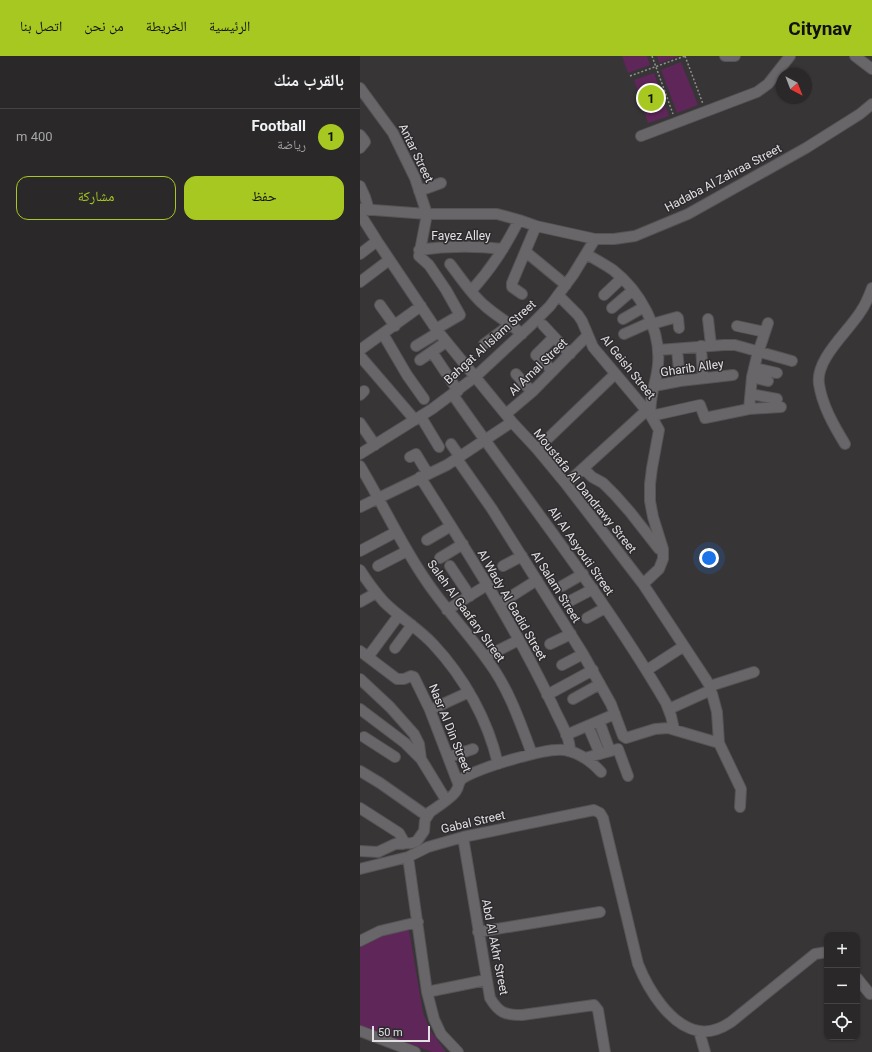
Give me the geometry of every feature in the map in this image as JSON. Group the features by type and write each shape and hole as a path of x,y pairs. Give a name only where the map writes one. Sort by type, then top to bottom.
{"street":[{"path":"727,56 735,56"},
{"path":"641,136 758,92 768,84 790,56"},
{"path":"855,56 872,69"},
{"name":"Antar Street","path":"360,88 393,132 415,178 427,214"},
{"name":"Hadaba Al Zahraa Street","path":"363,211 427,214 497,214 536,226 594,239 614,239 635,236 688,214 806,148 860,114 872,104"},
{"path":"360,135 365,142 360,148"},
{"path":"419,191 441,183"},
{"name":"Moustafa Al Dandrawy Street","path":"360,186 365,197 363,211 376,242 446,342 566,484 643,584 710,688 717,712 719,742 741,790 740,806"},
{"path":"416,346 460,315 443,285 427,263 419,256 427,214"},
{"path":"471,292 488,272 519,220"},
{"path":"522,294 512,287 512,283 536,226"},
{"name":"Bahgat Al Islam Street","path":"360,454 456,393 522,334 566,285 594,239"},
{"path":"360,254 376,242"},
{"name":"Fayez Alley","path":"420,250 440,247 482,247 503,249"},
{"path":"526,252 566,285"},
{"path":"586,254 622,278 632,290 644,308 651,323 658,350 658,362 649,413 659,430 652,468 650,501 663,559 659,569 643,584"},
{"path":"360,282 390,260"},
{"path":"450,264 471,292 485,306 511,324 522,334"},
{"path":"443,285 459,275"},
{"path":"604,296 622,278"},
{"path":"845,444 821,396 818,382 820,369 827,357 861,311 872,288"},
{"path":"612,308 632,290"},
{"name":"Al Geish Street","path":"558,295 578,315 585,327 593,347 649,413"},
{"path":"380,305 395,326"},
{"path":"360,350 422,306"},
{"path":"623,319 644,308"},
{"path":"624,334 651,323 678,317 680,328"},
{"path":"523,318 531,325"},
{"path":"703,378 708,318"},
{"path":"486,338 511,324"},
{"path":"543,325 570,354"},
{"path":"737,326 767,328 758,351 747,401"},
{"path":"383,334 406,375 424,399"},
{"name":"Al Amal Street","path":"360,507 447,465 485,440 509,418 532,392 588,336"},
{"path":"553,371 536,355 554,337"},
{"path":"420,360 446,342"},
{"path":"658,350 735,345 792,361"},
{"path":"677,349 680,381"},
{"name":"Ali Al Asyouti Street","path":"432,352 485,440 583,574 647,670 669,709 674,730"},
{"path":"360,356 418,418 439,447"},
{"path":"753,372 777,373"},
{"path":"753,372 768,381"},
{"path":"516,374 532,392"},
{"path":"537,449 615,374"},
{"name":"Gharib Alley","path":"654,386 680,381 733,375"},
{"path":"566,484 649,413 700,405 705,418 747,401 779,403 747,401"},
{"path":"360,423 375,445"},
{"name":"Al Salam Street","path":"451,444 458,458 522,556 593,670 615,714 622,735 626,738 655,729 674,730"},
{"name":"Al Wady Al Gadid Street","path":"410,457 416,454 424,475 451,526 499,604 519,640 566,735 570,751"},
{"name":"Saleh Al Gaafary Street","path":"360,466 379,498 396,532 426,581 485,657 503,685 519,719 532,754"},
{"path":"584,469 615,495 663,554"},
{"path":"427,540 451,526"},
{"path":"360,551 396,532"},
{"path":"440,558 463,544"},
{"path":"378,566 407,551"},
{"path":"503,566 522,556"},
{"path":"450,566 470,596"},
{"path":"360,570 376,593 433,644 444,656 469,692 480,713 492,741 498,764"},
{"path":"562,586 583,574"},
{"path":"499,604 537,580"},
{"path":"447,610 487,585"},
{"path":"570,601 593,589"},
{"path":"360,602 376,593"},
{"path":"587,618 606,608"},
{"path":"364,654 399,614"},
{"path":"395,648 412,625"},
{"path":"550,644 571,634"},
{"path":"485,657 519,640"},
{"path":"647,670 684,646"},
{"name":"Nasr Al Din Street","path":"364,654 397,679 404,679 411,676 414,677 430,710 458,783"},
{"path":"562,665 583,654"},
{"path":"547,695 593,670"},
{"path":"669,709 710,688 754,672"},
{"path":"360,679 390,706 414,734 419,744 422,759"},
{"path":"573,699 600,684"},
{"path":"430,710 469,692"},
{"path":"360,709 389,730 422,759 446,800"},
{"path":"566,735 615,714"},
{"path":"599,721 605,752"},
{"path":"588,726 605,752"},
{"path":"378,746 389,730"},
{"path":"674,730 719,742"},
{"path":"364,737 395,757"},
{"path":"449,758 473,749"},
{"path":"585,758 616,749 620,750 628,776"},
{"path":"360,851 378,852 390,846 412,843 422,836 427,816 430,812 456,791 458,783 466,776 498,764 551,750 570,751 585,758 601,772"},
{"path":"360,771 427,816"},
{"path":"360,808 399,833 403,840 403,844"},
{"name":"Gabal Street","path":"360,869 408,857 428,847 463,837 594,810 600,813 603,818 638,964 645,980 664,1008 674,1018 682,1025 699,1031"},
{"name":"Abd Al Akhr Street","path":"463,837 486,980 490,998 496,1008 504,1014 522,1016 594,1005 598,1010 605,1052"},
{"path":"408,857 427,992 434,1019 441,1034 458,1052"},
{"path":"478,932 600,912"},
{"path":"360,941 380,931 418,922"},
{"path":"705,1052 699,1031 711,1031 721,1028 731,1022 815,954 824,952"},
{"path":"427,992 486,980"},
{"path":"860,982 870,994"},
{"path":"360,1031 415,1052"}],"path":[{"path":"652,56 674,117"},
{"path":"630,76 685,56 703,106"}],"shaded area":[{"path":"622,56 647,56 650,65 628,73"},
{"path":"657,56 679,56 659,63"},
{"path":"681,62 698,105 677,113 661,70"},
{"path":"654,73 669,116 648,123 634,80"},
{"path":"409,930 423,1013 430,1030 446,1052 432,1052 360,1026 360,947 383,936"}],"place":[{"name":"Football","path":"651,98"}]}
